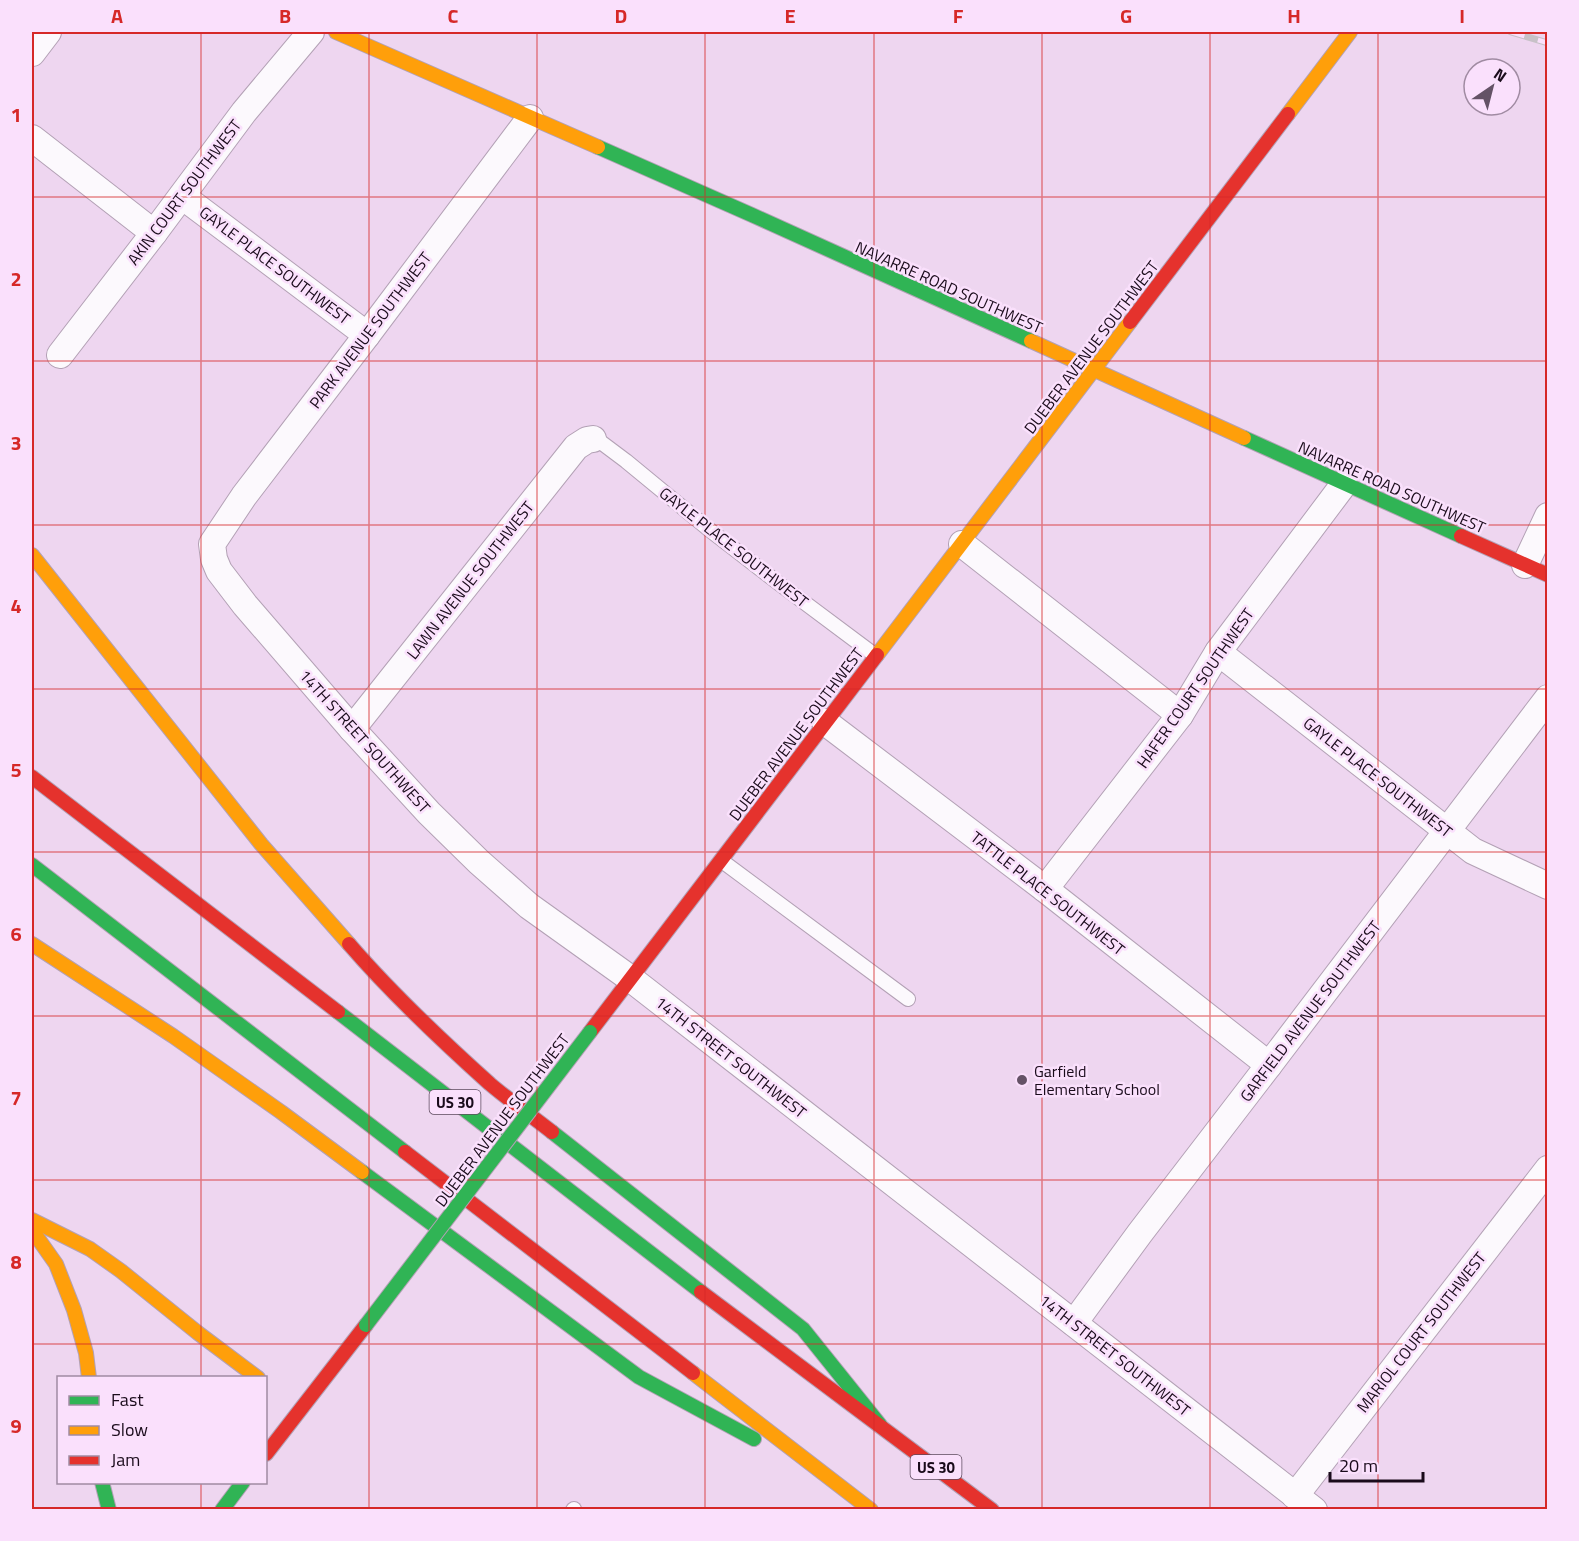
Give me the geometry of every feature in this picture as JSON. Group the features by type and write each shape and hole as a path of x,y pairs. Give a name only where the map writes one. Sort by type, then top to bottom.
{"main road":[{"name":"NAVARRE ROAD SOUTHWEST","path":"336,32 752,215 1536,570"},
{"name":"DUEBER AVENUE SOUTHWEST","path":"267,1452 296,1406 366,1325 722,861 825,722 1350,32"},
{"path":"32,555 261,844 364,962 492,1086 803,1329 880,1425"},
{"name":"US 30","path":"32,777 723,1309 992,1509"},
{"path":"32,865 871,1509"},
{"path":"32,944 173,1036 281,1112 639,1377 837,1484"},
{"path":"32,1220 90,1250 121,1271 198,1333 257,1376"},
{"path":"32,1230 56,1264 74,1310 87,1353 89,1376"},
{"path":"103,1484 109,1509"},
{"path":"222,1509 241,1484"}],"street":[{"path":"32,53 48,32"},
{"name":"AKIN COURT SOUTHWEST","path":"60,355 244,112 311,32"},
{"name":"PARK AVENUE SOUTHWEST","path":"212,544 244,496 530,118"},
{"path":"32,138 154,233"},
{"name":"GAYLE PLACE SOUTHWEST","path":"182,196 367,335"},
{"name":"LAWN AVENUE SOUTHWEST","path":"352,729 576,447 586,440 593,440"},
{"name":"HAFER COURT SOUTHWEST","path":"1044,890 1180,715 1218,652 1344,484"},
{"path":"1536,570 1548,516"},
{"name":"14TH STREET SOUTHWEST","path":"212,544 214,559 219,571 245,605 352,729 429,813 529,906 631,979 1304,1503"},
{"path":"962,544 1180,715"},
{"name":"GAYLE PLACE SOUTHWEST","path":"1218,652 1473,851 1548,886"},
{"name":"GARFIELD AVENUE SOUTHWEST","path":"1074,1323 1548,698"},
{"name":"TATTLE PLACE SOUTHWEST","path":"825,722 1269,1065"},
{"name":"MARIOL COURT SOUTHWEST","path":"1304,1503 1548,1169"}],"lane":[{"name":"GAYLE PLACE SOUTHWEST","path":"593,440 602,443 626,461 711,531 876,656"},
{"path":"722,861 908,999"}],"railway":[{"path":"1511,32 1548,43"}],"traffic: fast":[{"path":"598,147 1031,341"},
{"path":"1244,438 1461,536"},
{"path":"32,865 405,1152"},
{"path":"338,1012 701,1292"},
{"path":"366,1325 590,1032"},
{"path":"552,1132 803,1329 880,1425"},
{"path":"362,1172 639,1377 754,1439"},
{"path":"102,1484 109,1510"},
{"path":"222,1510 242,1484"}],"traffic: slow":[{"path":"336,32 598,147"},
{"path":"1288,114 1350,32"},
{"path":"877,655 1130,322"},
{"path":"1031,341 1244,438"},
{"path":"32,555 261,844 349,944"},
{"path":"32,944 173,1036 362,1172"},
{"path":"32,1220 90,1249 255,1376"},
{"path":"32,1230 56,1264 74,1310 86,1353 89,1376"},
{"path":"693,1373 871,1510"}],"traffic: jam":[{"path":"1130,322 1288,114"},
{"path":"1461,536 1548,575"},
{"path":"590,1032 877,655"},
{"path":"32,777 338,1012"},
{"path":"349,944 453,1051 552,1132"},
{"path":"405,1152 693,1373"},
{"path":"701,1292 992,1510"},
{"path":"267,1453 366,1325"}],"place":[{"name":"Garfield Elementary School","path":"1022,1080"}]}
